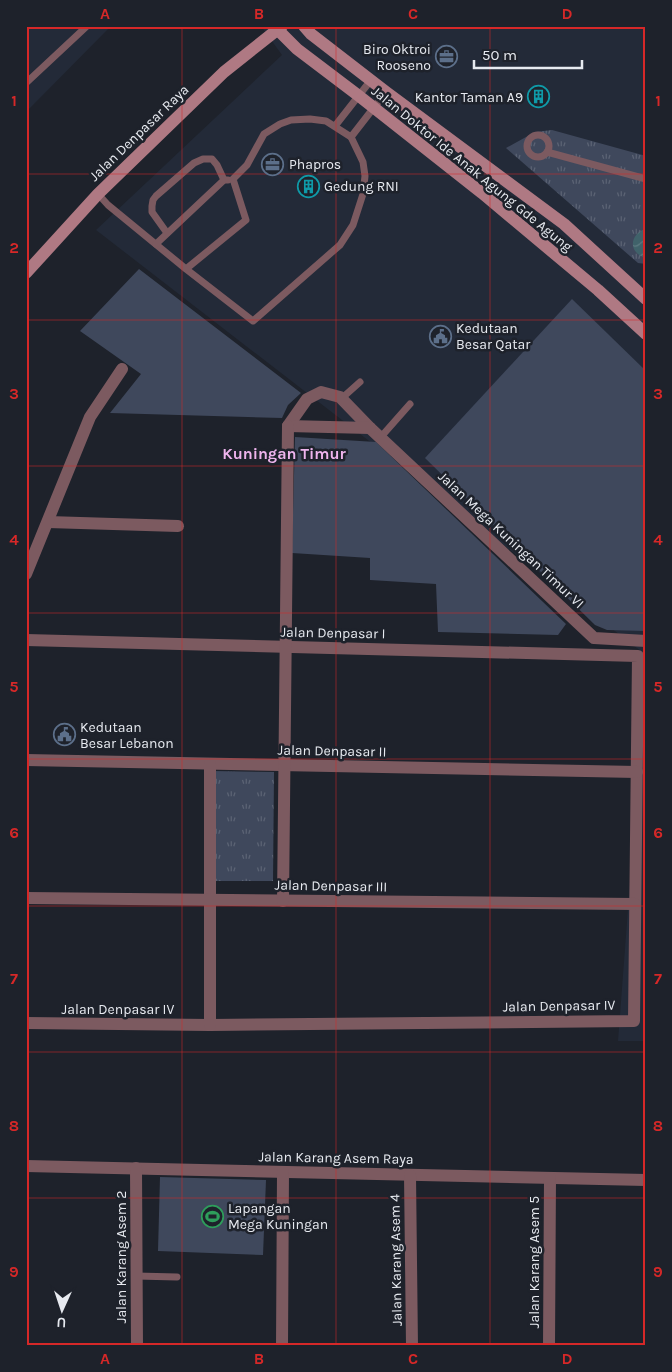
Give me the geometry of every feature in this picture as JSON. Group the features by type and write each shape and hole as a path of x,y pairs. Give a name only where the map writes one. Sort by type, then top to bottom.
{"main road":[{"name":"Jalan Doktor Ide Anak Agung Gde Agung","path":"304,26 311,34 386,92 564,224 646,298"},
{"name":"Jalan Doktor Ide Anak Agung Gde Agung","path":"278,27 297,49 482,193 598,290 646,334"},
{"name":"Jalan Denpasar Raya","path":"26,273 98,194 224,72 278,27"}],"street":[{"path":"26,574 90,417 122,369"},
{"path":"283,901 288,426 306,398 321,392 340,397 341,399"},
{"name":"Jalan Mega Kuningan Timur VI","path":"341,399 380,438 594,638 646,641"},
{"path":"288,426 370,428"},
{"path":"48,522 178,526"},
{"name":"Jalan Denpasar I","path":"26,640 638,656"},
{"name":"Jalan Denpasar IV","path":"26,1023 210,1024 634,1021 638,656"},
{"name":"Jalan Denpasar II","path":"26,760 637,772"},
{"path":"210,764 210,1024"},
{"name":"Jalan Denpasar III","path":"26,898 635,904"},
{"name":"Jalan Karang Asem Raya","path":"26,1166 646,1180"},
{"name":"Jalan Karang Asem 2","path":"136,1168 137,1346"},
{"path":"282,1346 283,1172"},
{"name":"Jalan Karang Asem 4","path":"410,1175 412,1346"},
{"name":"Jalan Karang Asem 5","path":"549,1346 550,1178"}],"lane":[{"path":"26,83 87,26"},
{"path":"335,126 371,80"},
{"path":"351,137 386,92"},
{"path":"98,194 108,205 186,269 253,321 340,245 353,225 363,194 365,176 363,162 351,137 326,121 310,119 291,120 280,124 264,134 248,165 233,179 224,180 156,244"},
{"path":"547,152 646,179"},
{"path":"167,233 152,212 156,196 194,162 203,159 212,159 224,180"},
{"path":"186,269 246,220 233,179"},
{"path":"341,399 360,382"},
{"path":"380,438 410,404"},
{"path":"136,1276 177,1277"}],"shaded area":[{"path":"26,26 111,26 26,112"},
{"path":"261,26 646,26 646,655 96,230 282,55"},
{"path":"646,671 646,1041 618,1041"}],"green space":[{"path":"552,130 646,156 646,264 638,263 506,148 535,132"},
{"path":"139,269 301,393 288,405 282,418 110,413 141,374 80,331"},
{"path":"572,299 646,371 646,631 607,630 595,625 425,458"},
{"path":"295,437 376,442 566,624 558,635 438,632 436,584 370,580 370,558 292,553"},
{"path":"213,771 274,772 273,881 212,881"},
{"name":"Lapangan Mega Kuningan","path":"160,1177 266,1180 263,1255 158,1251"}],"water":[{"path":"646,229 646,258 636,252 633,243 636,235"}],"place":[{"name":"Biro Oktroi Rooseno","path":"447,57"},
{"name":"Kantor Taman A9","path":"539,97"},
{"name":"Phapros","path":"273,164"},
{"name":"Gedung RNI","path":"308,186"},
{"name":"Kedutaan Besar Qatar","path":"440,336"},
{"name":"Kedutaan Besar Lebanon","path":"64,735"},
{"name":"Lapangan Mega Kuningan","path":"212,1216"}],"district":[{"name":"Kuningan Timur","path":"284,453"}]}
